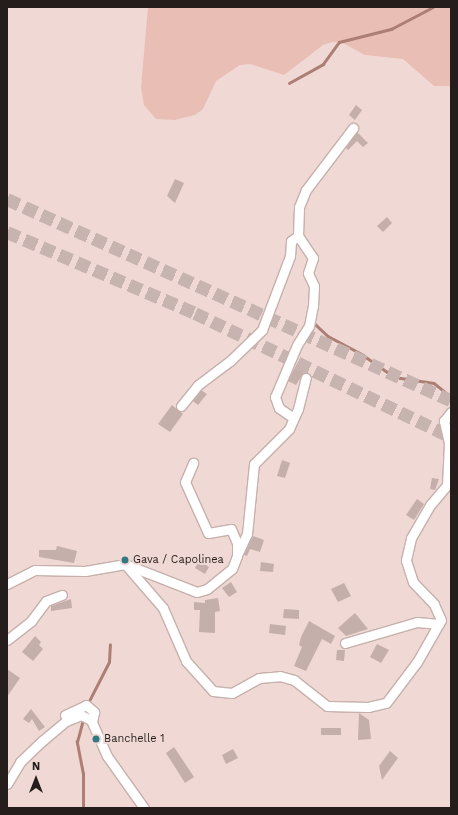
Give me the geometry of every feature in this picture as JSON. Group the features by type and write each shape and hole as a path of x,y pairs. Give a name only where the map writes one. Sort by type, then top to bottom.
{"street":[{"path":"292,417 279,408 275,397 297,345 309,326 314,306 314,286 308,272 313,258 298,236 300,207 306,190 352,128"},
{"path":"181,406 198,385 230,361 262,330 290,256 291,241 298,236"},
{"path":"7,584 35,570 85,571 125,564 197,592 207,589 232,569 247,534 254,464 283,437 292,417 298,409 306,378"},
{"path":"125,564 163,608 186,661 213,691 232,693 259,678 280,676 294,680 327,706 368,707 389,702 417,662 441,618 437,609 413,582 406,560 411,538 449,480 449,442 444,420 451,412"},
{"path":"193,463 186,482 199,515 210,534 228,528 234,531 237,556"},
{"path":"7,640 31,621 46,601 62,595"},
{"path":"345,643 416,622 439,624"},
{"path":"59,718 86,705 94,712 92,722 107,756 144,808"},
{"path":"7,784 20,762 66,721 78,715 92,722"}],"shaded area":[{"path":"148,7 451,7 451,86 434,86 403,59 365,55 341,42 332,42 323,45 284,75 250,64 240,65 216,81 203,109 195,115 175,120 156,119 144,105 141,87"}],"building":[{"path":"356,105 362,110 355,120 349,115"},
{"path":"357,132 368,143 363,147 357,141 348,150 346,148"},
{"path":"175,179 184,183 175,203 167,196"},
{"path":"387,217 392,223 383,232 377,226"},
{"path":"298,362 307,367 296,385 288,381"},
{"path":"201,390 207,394 198,405 193,401"},
{"path":"172,405 183,414 170,432 158,424"},
{"path":"282,460 290,463 285,478 277,476"},
{"path":"432,478 439,479 435,490 430,489"},
{"path":"417,499 424,504 414,520 406,515"},
{"path":"253,536 264,540 260,552 250,549 247,556 244,555"},
{"path":"57,546 77,551 74,563 39,557 39,550 56,550"},
{"path":"199,561 209,567 205,574 195,568"},
{"path":"261,562 274,564 273,572 260,571"},
{"path":"231,582 237,592 229,597 222,588"},
{"path":"344,583 351,596 338,602 331,589"},
{"path":"218,598 220,611 215,612 215,633 199,632 200,610 194,610 194,602 205,603 205,600"},
{"path":"71,599 72,608 51,611 51,606"},
{"path":"284,609 299,610 299,619 283,618"},
{"path":"355,613 368,629 346,636 338,628"},
{"path":"309,621 335,636 331,644 322,639 306,671 294,666 302,647 299,645 301,637"},
{"path":"270,624 286,626 285,635 269,633"},
{"path":"35,636 41,642 39,645 43,649 33,661 22,652"},
{"path":"377,644 389,650 381,663 370,657"},
{"path":"337,650 345,650 344,661 336,660"},
{"path":"7,669 20,678 7,697"},
{"path":"31,709 45,727 39,731 32,719 29,723 23,719"},
{"path":"359,713 369,720 371,739 358,740"},
{"path":"321,728 341,728 341,735 321,735"},
{"path":"174,747 194,777 185,783 166,753"},
{"path":"233,749 238,758 226,764 222,755"},
{"path":"390,751 398,758 382,780 379,766"}],"waterway":[{"path":"289,83 323,64 339,42 391,29 433,7"},
{"path":"314,323 328,336 363,355 394,377 434,383 451,397"},
{"path":"88,703 109,662 110,645"},
{"path":"83,808 83,774 77,742 86,708"}],"tunnel":[{"path":"7,199 451,400"},
{"path":"7,232 195,313 451,437"}],"place":[{"name":"Gava / Capolinea","path":"125,560"},
{"name":"Banchelle 1","path":"96,739"}]}
